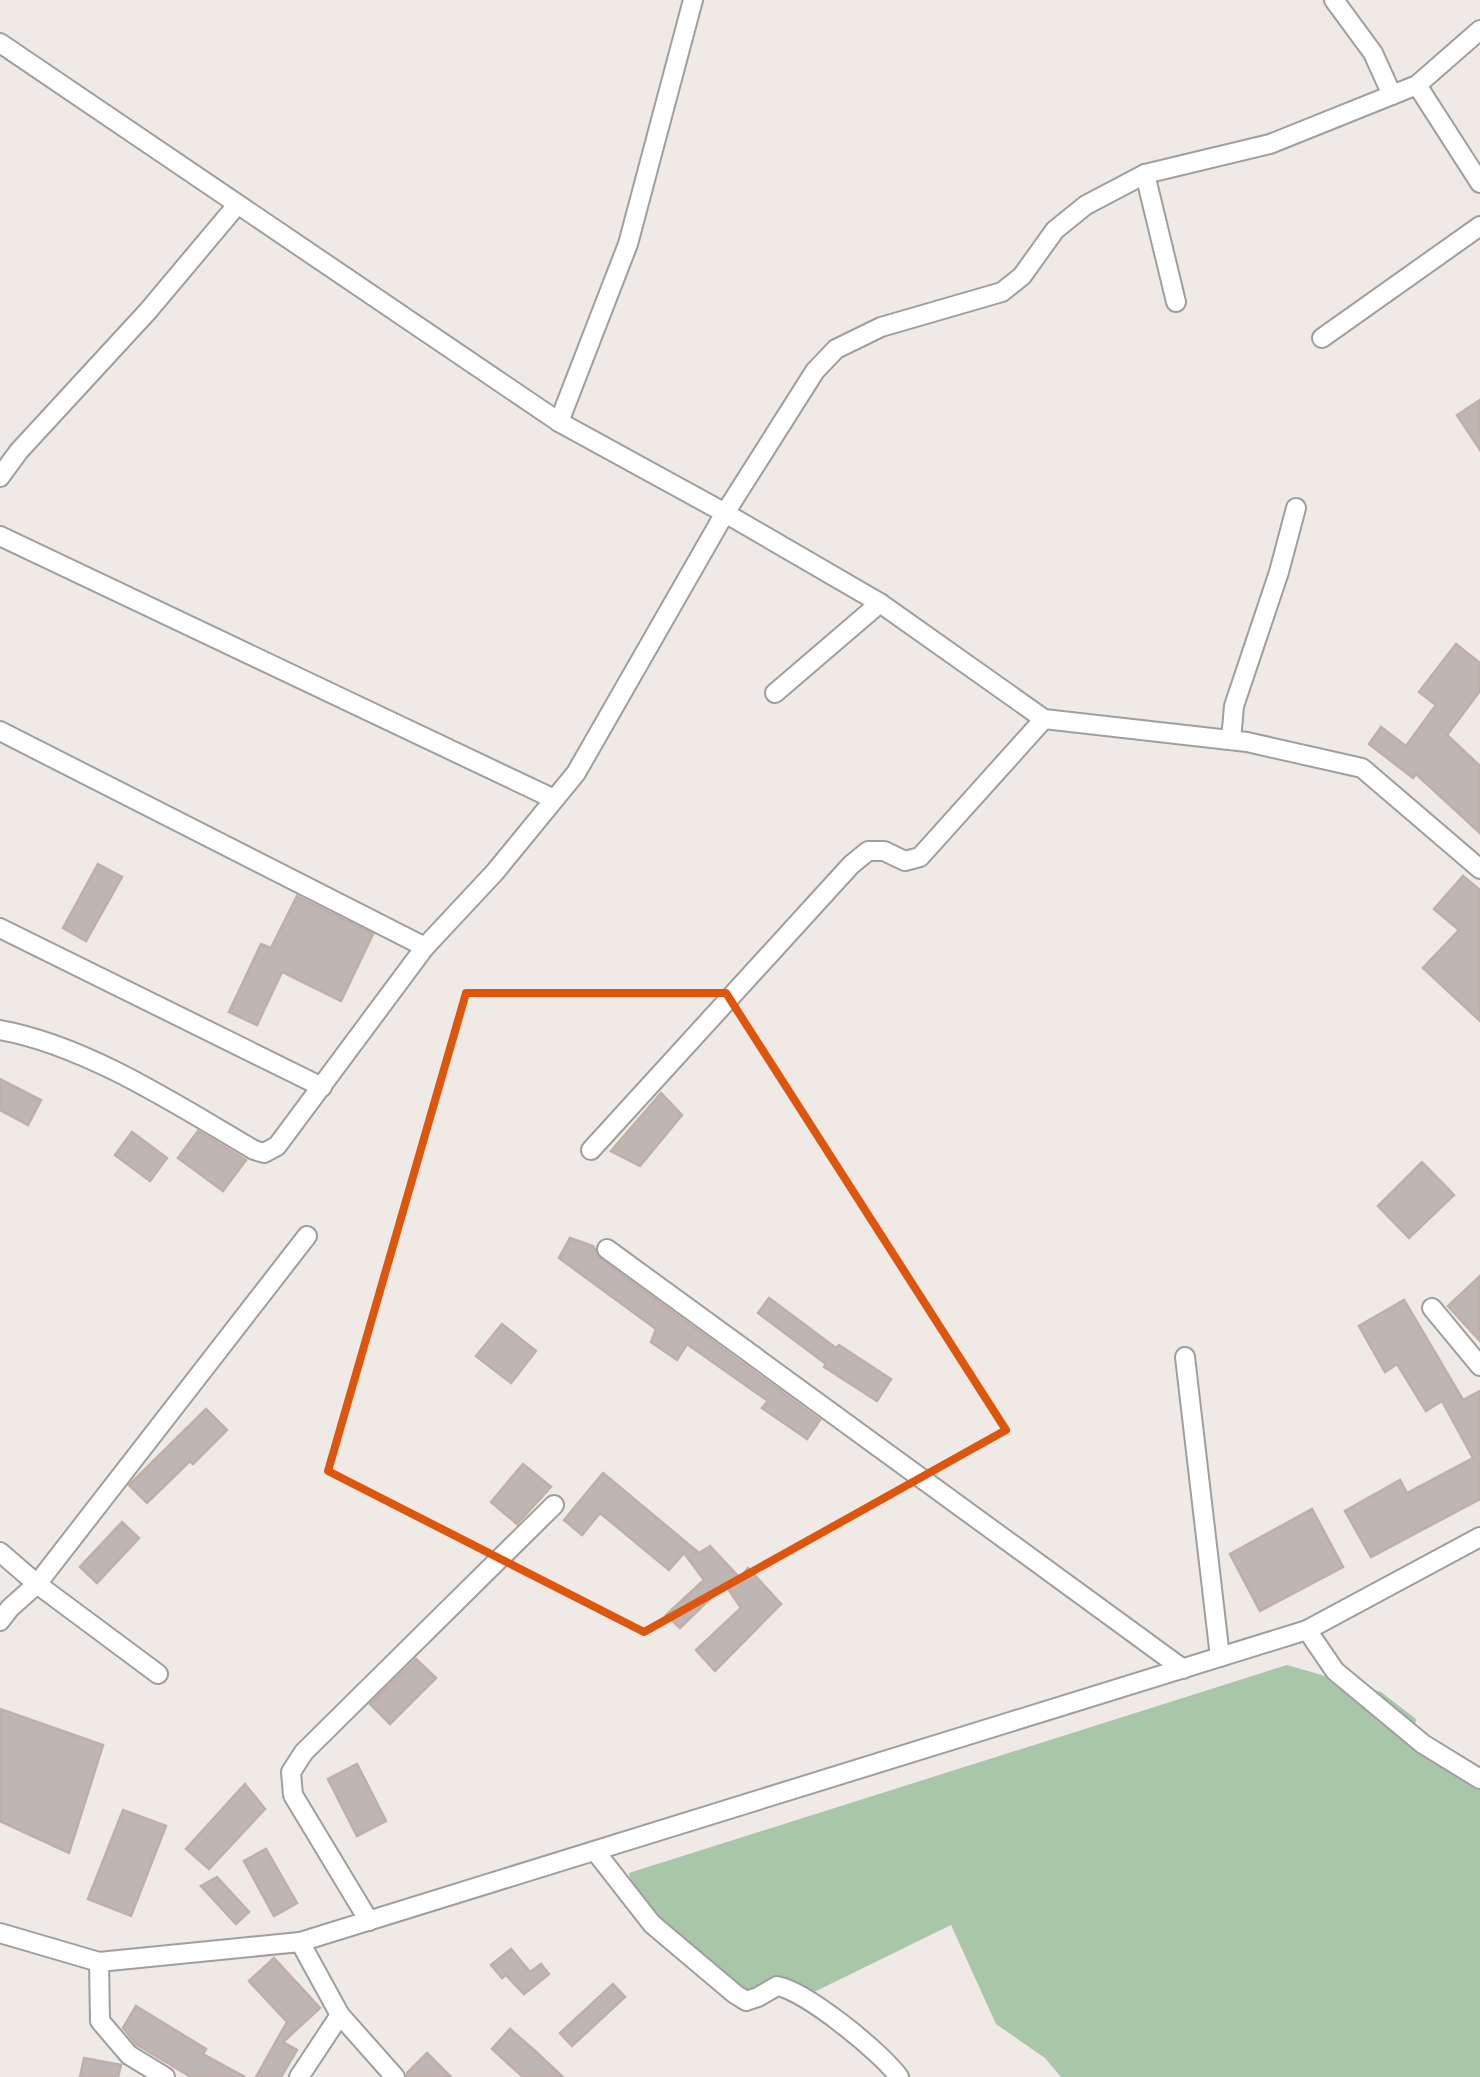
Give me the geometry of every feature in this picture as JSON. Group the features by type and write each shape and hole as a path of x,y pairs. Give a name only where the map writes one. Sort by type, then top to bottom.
{"street":[{"path":"559,422 628,244 693,0"},
{"path":"1334,0 1373,53 1392,95"},
{"path":"0,1030 29,1035 68,1050 155,1092 254,1150 264,1153 277,1146 425,947 576,773 725,513 815,370 836,349 881,327 1002,292 1022,276 1055,230 1086,205 1145,174 1270,144 1417,84 1480,30"},
{"path":"0,43 559,422 880,603 1044,718 1230,740 1362,768 1480,869"},
{"path":"1417,84 1480,183"},
{"path":"1145,174 1176,302"},
{"path":"0,477 237,205"},
{"path":"1322,338 1480,226"},
{"path":"1230,740 1234,706 1296,508"},
{"path":"0,536 554,799"},
{"path":"775,693 880,603"},
{"path":"591,1150 851,865 868,850 884,851 905,861 920,856 1044,718"},
{"path":"0,731 425,947"},
{"path":"0,928 322,1086"},
{"path":"0,1621 36,1584 307,1236"},
{"path":"607,1249 1183,1668"},
{"path":"1432,1308 1480,1366"},
{"path":"1186,1357 1220,1657"},
{"path":"369,1920 293,1794 292,1772 304,1752 554,1505"},
{"path":"0,1933 99,1962 300,1942 1307,1630 1480,1537"},
{"path":"0,1552 36,1584 158,1674"},
{"path":"1307,1630 1335,1671 1423,1744 1480,1779"},
{"path":"595,1851 652,1924 735,1994 746,2001 777,1986 789,1988 888,2062 898,2077"},
{"path":"300,1942 340,2015 394,2077"},
{"path":"99,1962 100,2021 129,2055 166,2077"},
{"path":"299,2077 340,2015"}],"highlighted area":[{"path":"466,993 726,993 1006,1430 644,1632 328,1471"}],"green space":[{"path":"1287,1665 1381,1692 1416,1719 1413,1736 1480,1777 1480,2077 1061,2077 1045,2058 996,2024 951,1925 806,1996 749,1996 637,1902 629,1873"}],"building":[{"path":"1480,400 1480,450 1457,415"},
{"path":"1456,644 1480,663 1480,691 1447,735 1480,766 1480,833 1416,774 1413,778 1369,744 1381,727 1406,746 1436,705 1419,692"},
{"path":"98,864 122,877 86,941 63,928"},
{"path":"1463,876 1480,890 1480,1021 1423,968 1459,930 1434,909"},
{"path":"297,896 373,934 341,1001 282,972 257,1025 229,1012 261,944 271,948"},
{"path":"0,1079 41,1100 28,1125 0,1110"},
{"path":"661,1093 682,1115 640,1166 611,1151"},
{"path":"198,1131 246,1160 223,1191 178,1158"},
{"path":"132,1132 167,1158 150,1181 115,1155"},
{"path":"1422,1162 1454,1195 1409,1238 1378,1206"},
{"path":"570,1238 593,1246 600,1259 820,1420 807,1439 762,1408 768,1401 687,1344 677,1360 651,1342 656,1329 559,1258"},
{"path":"1480,1276 1480,1341 1448,1306"},
{"path":"769,1298 836,1348 839,1345 891,1379 877,1401 824,1367 826,1364 758,1313"},
{"path":"1404,1300 1463,1400 1480,1391 1480,1499 1371,1557 1345,1511 1400,1480 1407,1493 1473,1458 1442,1401 1426,1411 1397,1364 1385,1372 1359,1326"},
{"path":"502,1324 536,1351 511,1383 476,1356"},
{"path":"206,1409 227,1430 147,1503 129,1485"},
{"path":"523,1464 551,1487 517,1524 491,1502"},
{"path":"603,1473 699,1553 710,1546 740,1578 748,1568 781,1604 715,1671 696,1650 741,1608 725,1584 680,1628 666,1615 704,1580 684,1553 669,1570 600,1513 582,1535 564,1520"},
{"path":"1312,1509 1343,1567 1260,1611 1230,1554"},
{"path":"122,1522 139,1538 97,1583 80,1567"},
{"path":"416,1659 436,1678 390,1724 370,1704"},
{"path":"0,1709 103,1745 69,1853 0,1821"},
{"path":"357,1764 386,1821 357,1836 328,1779"},
{"path":"245,1784 265,1809 209,1869 186,1849"},
{"path":"123,1810 166,1826 131,1916 88,1899"},
{"path":"266,1849 297,1903 274,1916 244,1861"},
{"path":"217,1877 249,1912 236,1924 201,1886"},
{"path":"511,1949 530,1972 541,1964 549,1974 524,1994 491,1965"},
{"path":"274,1958 320,2008 283,2042 297,2050 281,2077 256,2077 287,2022 249,1981"},
{"path":"613,1984 625,1997 572,2046 560,2033"},
{"path":"136,2006 206,2049 203,2054 245,2077 191,2077 136,2044 123,2028"},
{"path":"510,2029 563,2077 523,2077 492,2049"},
{"path":"427,2053 451,2077 407,2077"},
{"path":"84,2058 121,2065 118,2077 80,2077"}]}
